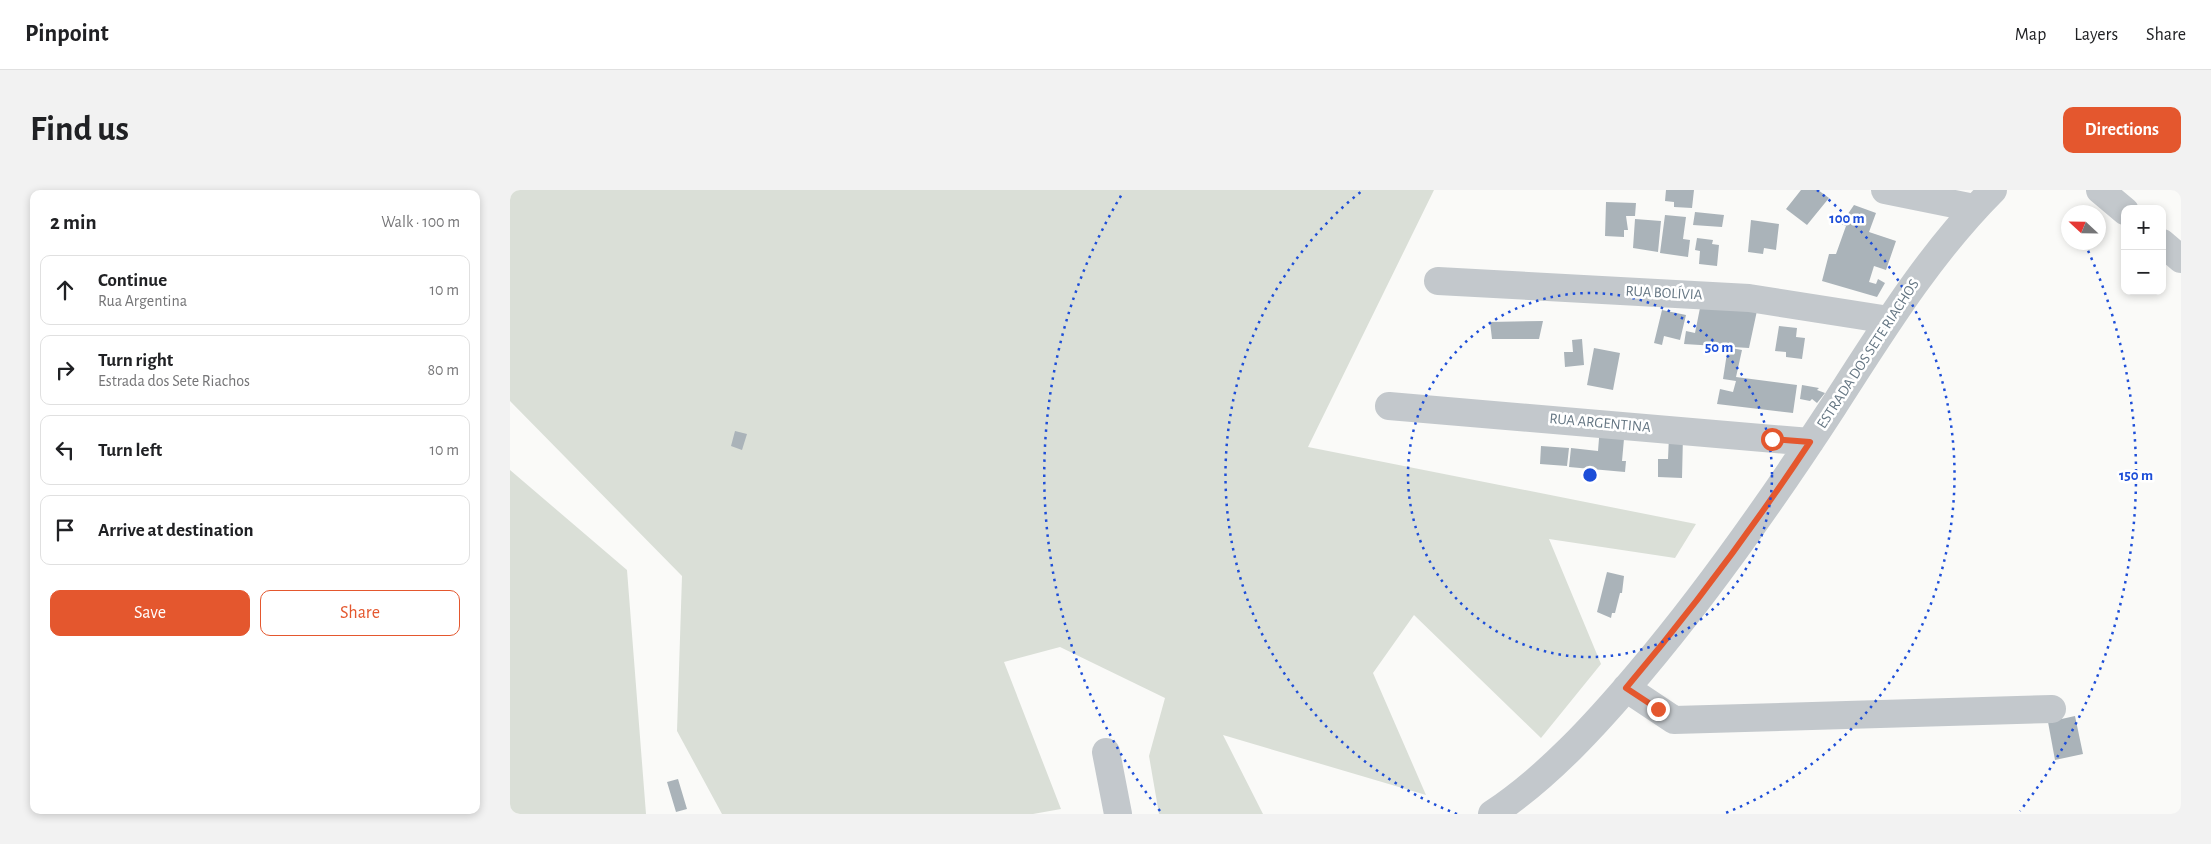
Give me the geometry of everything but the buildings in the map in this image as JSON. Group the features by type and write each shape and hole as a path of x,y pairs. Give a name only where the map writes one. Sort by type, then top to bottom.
{"street":[{"path":"1885,190 1984,199"},
{"path":"2100,190 2121,208"},
{"name":"ESTRADA DOS SETE RIACHOS","path":"1492,814 1544,772 1602,716 1661,647 1758,521 1889,320 1933,257 1984,199"},
{"path":"2166,246 2181,259"},
{"name":"RUA BOLÍVIA","path":"1438,280 1749,298 1889,320"},
{"name":"RUA ARGENTINA","path":"1389,406 1810,442"},
{"path":"1626,688 1674,720 2052,708"},
{"path":"1106,752 1118,814"}],"shaded area":[{"path":"510,190 1434,190 1308,447 1696,524 1675,558 1549,539 1601,664 1541,738 1414,615 1373,673 1426,795 1223,735 1263,814 1159,814 1149,756 1165,698 1060,647 1004,662 1061,809 1033,814 722,814 677,731 682,576 510,401"},
{"path":"510,470 627,570 646,814 510,814"}],"route":[{"path":"1658,709 1626,688 1661,647 1758,521 1810,442 1772,439"}]}
